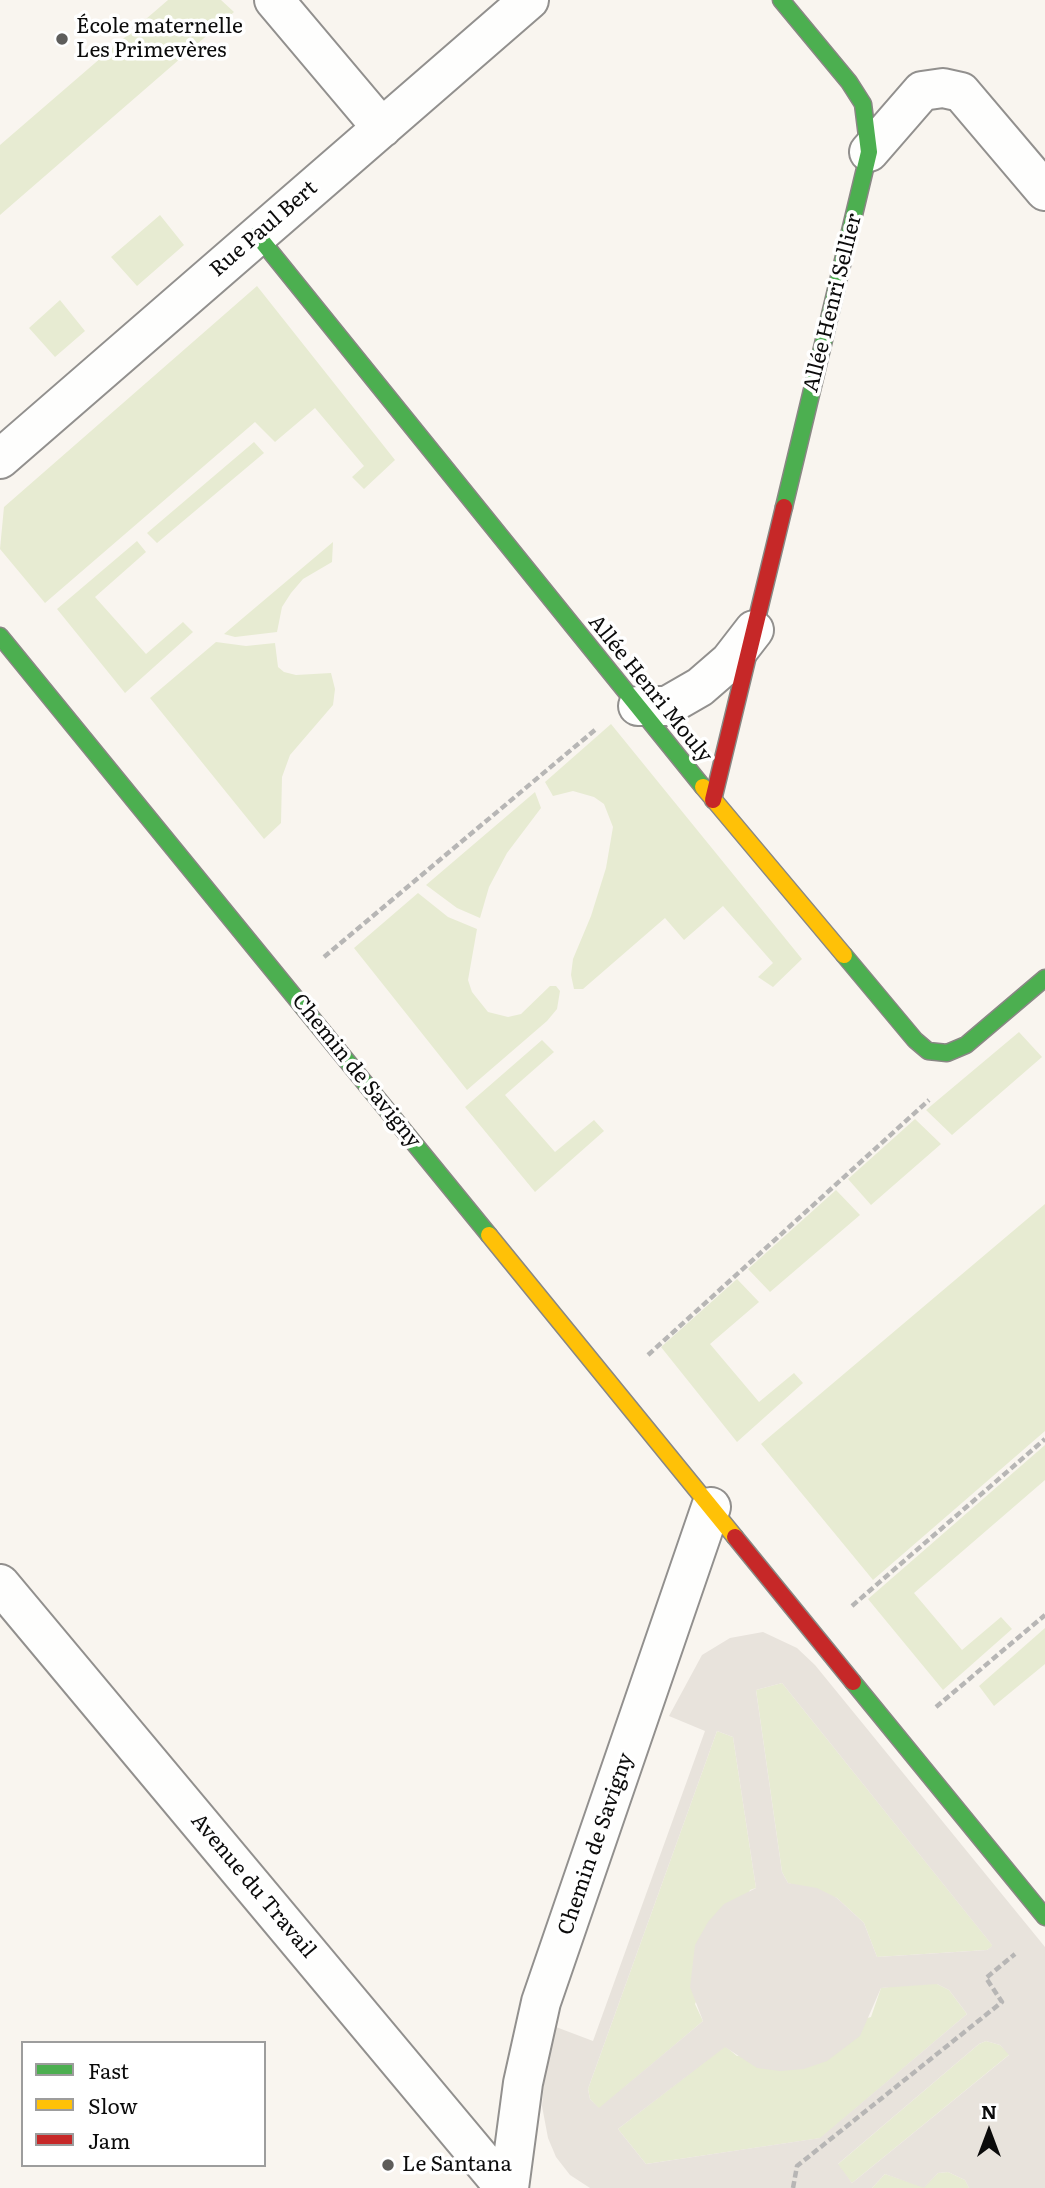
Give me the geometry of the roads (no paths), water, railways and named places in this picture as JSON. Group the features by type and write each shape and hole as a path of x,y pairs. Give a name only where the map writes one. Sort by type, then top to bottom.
{"street":[{"path":"274,0 382,128"},
{"name":"Rue Paul Bert","path":"0,459 530,0"},
{"name":"Allée Henri Sellier","path":"713,800 869,152 863,104 849,82 781,0"},
{"path":"869,152 922,91 943,88 961,92 1045,191"},
{"name":"Allée Henri Mouly","path":"257,235 713,800 915,1040 928,1051 947,1053 966,1045 1045,978"},
{"name":"Allée Henri Sellier","path":"634,703 667,706 700,687 730,661 754,630"},
{"name":"Chemin de Savigny","path":"0,636 1045,1917"},
{"name":"Chemin de Savigny","path":"507,2188 523,2083 541,2002 711,1507"},
{"name":"Avenue du Travail","path":"0,1584 507,2188"}],"place":[{"name":"École maternelle Les Primevères","path":"62,39"},
{"name":"Le Santana","path":"388,2165"}]}
